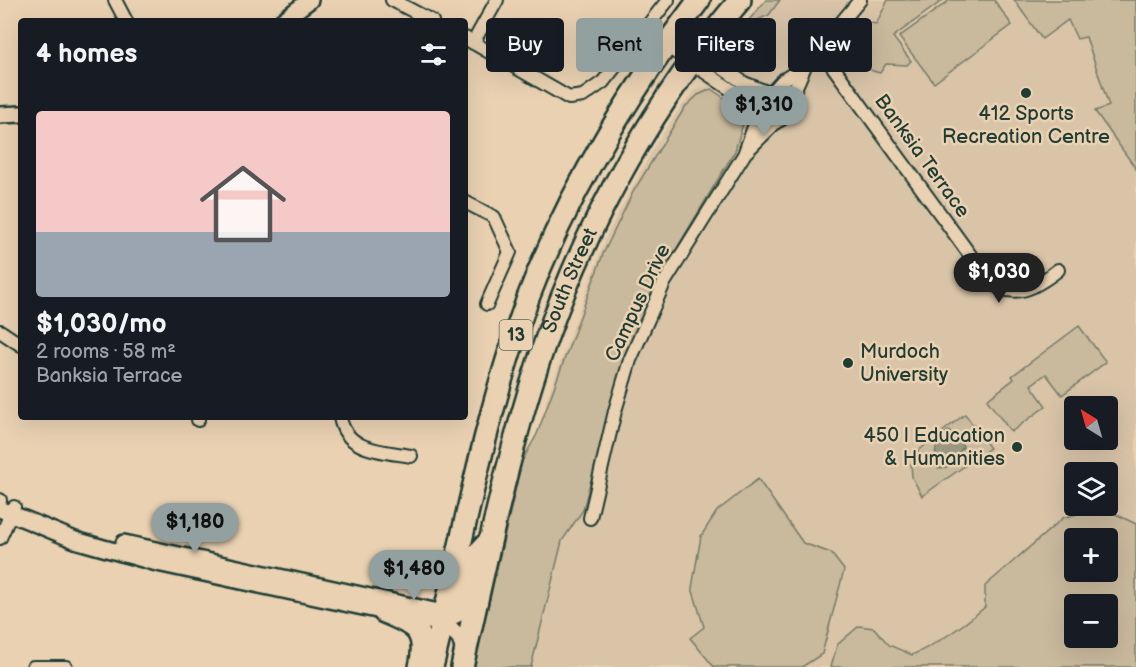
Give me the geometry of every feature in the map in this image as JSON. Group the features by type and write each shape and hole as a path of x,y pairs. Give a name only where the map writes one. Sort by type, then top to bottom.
{"highway":[{"name":"South Street","path":"432,667 435,614 449,596 493,410 529,297 568,208 633,92 699,0"},
{"name":"South Street","path":"726,18 740,0"},
{"name":"South Street","path":"464,661 493,533 534,377 564,295 605,204 644,135 686,72"},
{"path":"384,612 402,620 420,635 425,645 420,667"}],"street":[{"path":"115,0 124,18"},
{"path":"286,18 310,0"},
{"path":"392,0 426,18"},
{"path":"497,0 469,41 569,98 583,96 603,82 668,0"},
{"name":"Campus Drive","path":"846,18 860,0"},
{"path":"670,39 675,43"},
{"path":"712,72 758,111 766,121 776,122"},
{"path":"722,72 744,83 784,97 788,105"},
{"name":"Campus Drive","path":"590,518 615,411 630,360 664,283 744,153 760,99 796,72"},
{"name":"Campus Drive","path":"744,153 776,122 784,118 802,72"},
{"name":"Banksia Terrace","path":"836,72 989,281 1007,291 1030,289 1058,270"},
{"path":"0,115 18,114"},
{"path":"468,204 494,217 510,252 487,304"},
{"path":"0,330 18,343"},
{"path":"341,420 343,431 355,444 411,456"},
{"path":"4,505 79,532 158,552 435,614 456,615 461,607 476,551 493,533"},
{"path":"4,505 75,540 156,563 433,622 435,614"},
{"path":"0,538 4,505"},
{"path":"435,614 460,638 464,661"},
{"path":"33,667 66,667"}],"shaded area":[{"path":"766,0 780,0 769,15 762,18 751,18"},
{"name":"Murdoch University","path":"770,0 1136,0 1136,667 504,667 554,438 545,404 608,232 655,145 679,109 696,90 714,85 724,72 776,72 776,18 754,18"},
{"path":"888,0 943,0 893,37 911,61 907,65 886,64 880,73 872,71 872,23 876,24"},
{"path":"950,0 994,0 1012,25 934,83 899,37"},
{"path":"1014,0 1136,0 1136,169 1095,111 1109,106 1086,37 1077,39 1068,20 1042,39"},
{"path":"711,89 743,111 744,120 735,151 656,283 623,359 583,510 562,541 531,667 474,667 522,461 537,434 603,254 633,192 685,107 698,95"},
{"path":"1079,326 1106,362 1062,395 1046,374 1031,385 1046,406 1011,432 987,400 1014,379 1012,376"},
{"path":"965,414 990,448 922,496 912,477 911,464 919,455 918,451"},
{"path":"948,431 960,438 963,447 947,467 938,468 936,448 940,439"},
{"path":"758,479 803,543 831,553 844,570 822,654 802,667 714,667 690,638 704,627 692,588 701,536 717,511"},
{"path":"1118,515 1136,524 1136,667 831,667 837,645 859,626 874,628 889,645 912,655 922,650 941,640 985,607 985,586 1063,518"}],"place":[{"name":"412 Sports Recreation Centre","path":"1026,93"},
{"name":"Murdoch University","path":"848,363"},
{"name":"450 | Education & Humanities","path":"1017,447"}]}
